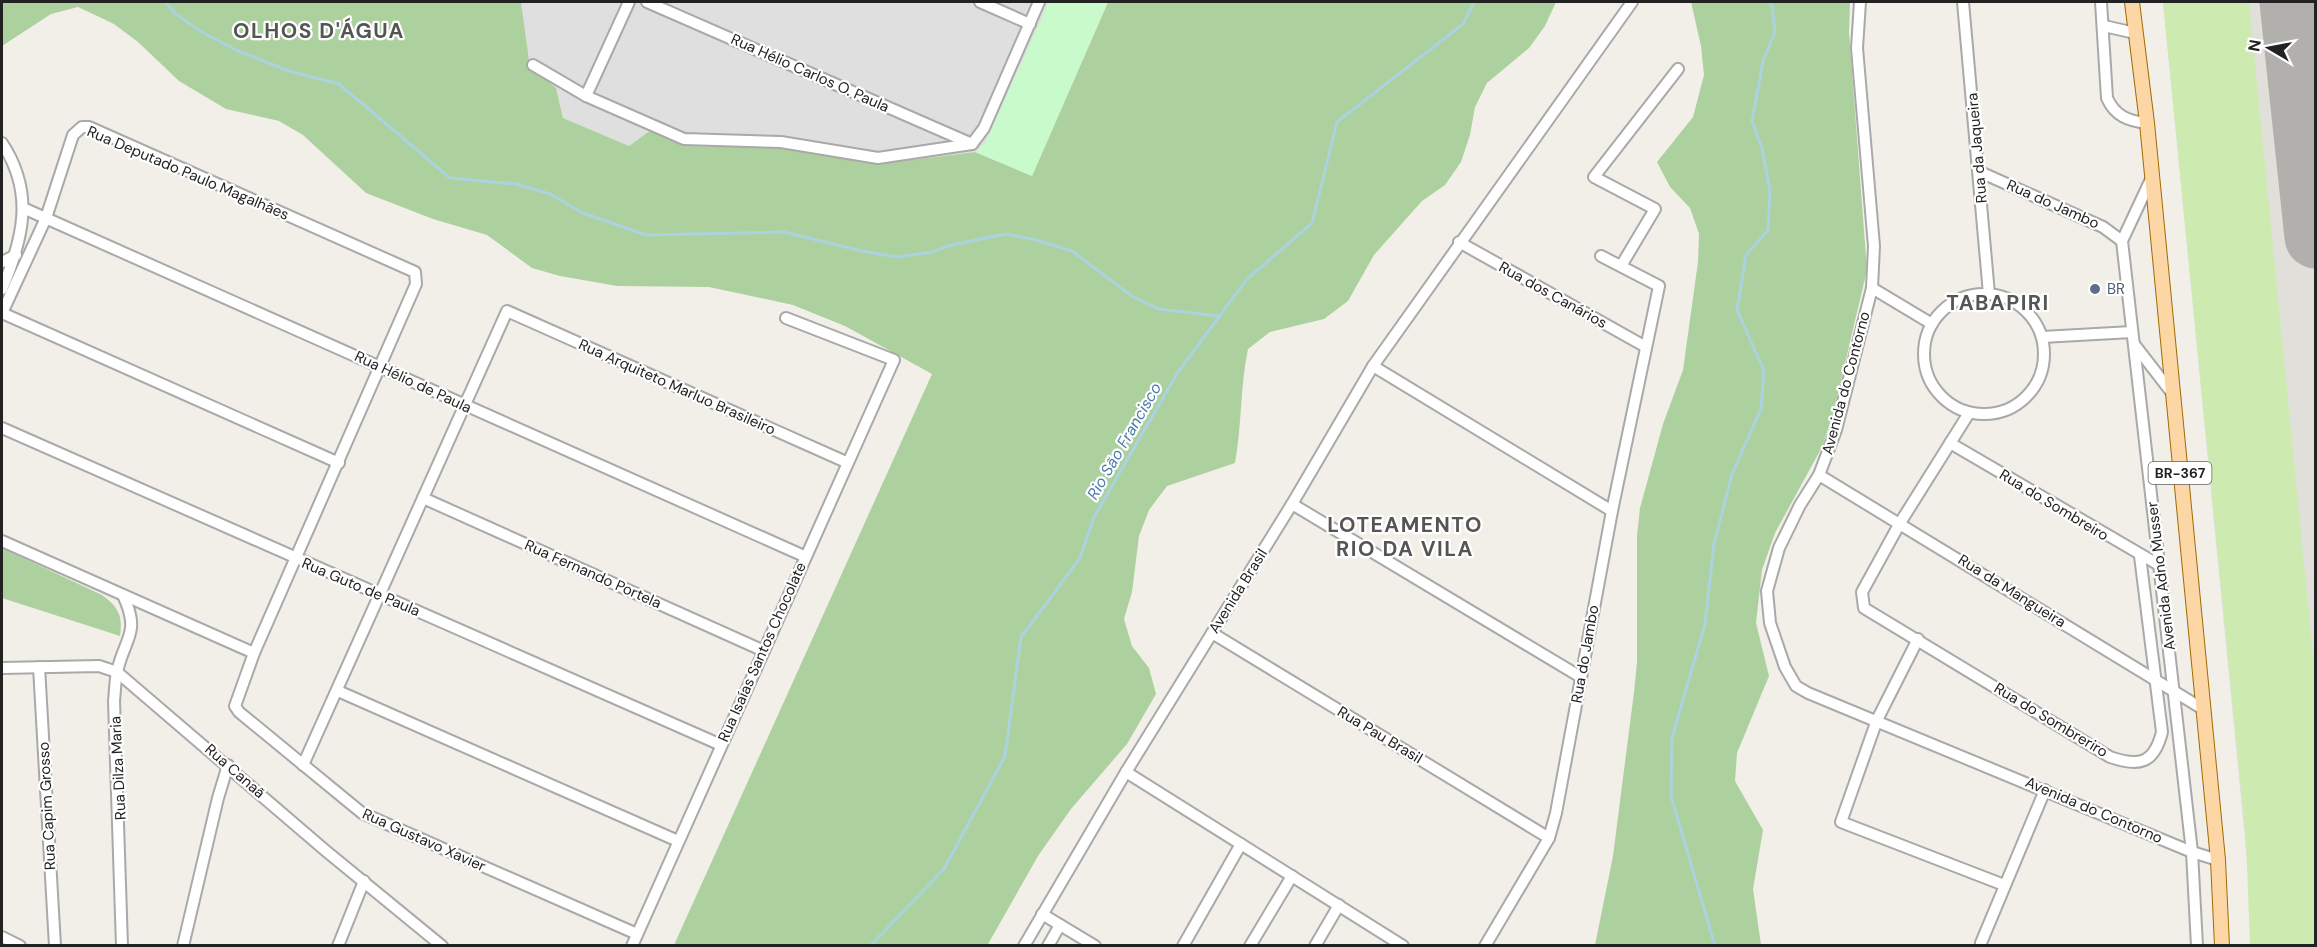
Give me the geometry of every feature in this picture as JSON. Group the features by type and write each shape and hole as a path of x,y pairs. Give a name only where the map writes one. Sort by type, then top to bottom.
{"main road":[{"name":"BR-367","path":"2132,2 2147,123 2218,860 2222,945"}],"street":[{"path":"586,96 629,2"},
{"name":"Rua Hélio Carlos O. Paula","path":"647,2 972,144"},
{"path":"980,2 1030,24"},
{"path":"533,65 586,96 673,135 696,141 781,142 878,158 972,144 984,128 1039,2"},
{"name":"Avenida Brasil","path":"1024,945 1126,772 1292,504 1373,366 1459,242 1632,2"},
{"name":"Avenida do Contorno","path":"1860,2 1857,48 1874,246 1872,288 1836,430 1819,475 1800,505 1779,548 1767,591 1770,623 1789,677 1796,686 2192,852 2218,860"},
{"name":"Rua da Jaqueira","path":"1963,2 1980,171 1989,294"},
{"path":"2101,2 2107,98 2112,108 2121,116 2147,123"},
{"path":"2103,26 2135,33"},
{"path":"1601,256 1621,266 1655,209 1594,177 1678,69"},
{"name":"Rua Deputado Paulo Magalhães","path":"2,313 46,219 73,135 82,127 89,127 415,272 416,284 381,367"},
{"path":"2,143 16,177 23,208 23,223 15,255 2,289"},
{"name":"Rua do Jambo","path":"1980,171 2103,227 2122,241"},
{"path":"2122,241 2152,177"},
{"name":"Rua Hélio de Paula","path":"23,208 804,556"},
{"name":"Avenida Adno Musser","path":"2122,241 2175,692 2192,852 2197,945"},
{"name":"Rua dos Canários","path":"1459,242 1646,347"},
{"path":"2,262 15,255"},
{"name":"Rua do Jambo","path":"1485,945 1549,838 1562,786 1579,676 1659,286 1621,266"},
{"path":"1872,288 1932,324"},
{"path":"1989,294 2007,298 2022,307 2034,321 2042,337 2044,358 2039,379 2027,396 2010,409 1990,415 1969,413 1952,406 1938,394 1928,378 1924,351 1932,324 1942,311 1956,301 1972,295 1989,294"},
{"name":"Rua Arquiteto Marluo Brasileiro","path":"465,406 507,311 846,462"},
{"path":"2,313 339,463"},
{"name":"Rua Isaías Santos Chocolate","path":"632,945 846,462 894,360 786,318"},
{"path":"2042,337 2132,332"},
{"path":"2134,344 2172,393"},
{"path":"1373,366 1612,511"},
{"path":"2,541 254,653 381,367"},
{"path":"303,765 382,595 465,406"},
{"path":"1900,523 1969,413"},
{"name":"Rua Guto de Paula","path":"2,428 721,745"},
{"name":"Rua do Sombreiro","path":"1950,443 2159,566"},
{"name":"Rua da Mangueira","path":"1819,475 2203,709"},
{"name":"Rua Fernando Portela","path":"423,498 764,651"},
{"path":"1292,504 1579,676"},
{"name":"Rua do Sombreriro","path":"1900,523 1862,592 1861,602 1871,612 2110,757 2127,763 2140,763 2152,756 2158,747 2162,732 2140,556"},
{"name":"Rua Dilza Maria","path":"122,945 114,701 117,672 132,630 132,614 123,595"},
{"name":"Rua Pau Brasil","path":"1212,633 1549,838"},
{"path":"1918,639 1877,720 1840,822 2004,885"},
{"name":"Rua Gustavo Xavier","path":"254,653 236,706 239,712 362,813 637,934"},
{"name":"Rua Canaã","path":"2,668 99,666 117,672 442,945"},
{"name":"Rua Capim Grosso","path":"39,667 56,945"},
{"path":"338,691 678,841"},
{"path":"183,945 228,765"},
{"path":"1126,772 1339,905 1385,941 1403,945"},
{"path":"1982,942 2045,790"},
{"path":"1183,945 1241,844"},
{"path":"1250,945 1292,876"},
{"path":"338,945 364,881"},
{"path":"1315,945 1339,905"},
{"path":"1042,914 1095,945"},
{"path":"1048,945 1060,925"},
{"path":"2,937 20,945"}],"shaded area":[{"path":"521,2 1108,2 1032,176 975,152 879,164 779,148 693,146 651,130 629,146 563,118 556,88 530,67"},
{"path":"2163,2 2315,2 2315,945 2250,891"}],"green space":[{"path":"2,2 521,2 530,67 556,88 563,118 629,146 651,130 693,146 779,148 879,164 975,152 1032,176 1108,2 1556,2 1545,26 1529,48 1487,83 1475,107 1470,135 1461,162 1445,185 1422,201 1374,255 1348,301 1324,319 1270,332 1248,349 1235,463 1167,486 1149,510 1139,536 1132,592 1124,619 1132,646 1149,668 1156,694 1127,744 1071,809 1038,856 987,946 674,945 932,374 845,326 793,305 709,287 617,286 560,276 532,268 487,235 433,219 366,193 303,135 279,121 226,109 179,81 138,42 114,24 78,7 51,14 2,46"},
{"path":"1049,2 1108,2 1032,176 975,152 985,143"},
{"path":"1691,2 1850,2 1849,32 1867,270 1833,414 1822,447 1775,533 1762,570 1756,623 1769,676 1737,753 1735,781 1763,830 1753,889 1761,945 1595,945 1613,856 1634,692 1637,662 1637,536 1640,508 1663,424 1683,370 1698,262 1699,234 1690,208 1670,187 1657,162 1693,117 1704,75 1701,46"},
{"path":"2163,2 2249,2 2315,676 2315,945 2250,945 2246,839"},
{"path":"2,548 102,595 118,612 121,622 120,636 2,598"}],"waterway":[{"path":"165,2 176,14 200,31 236,50 289,71 339,84 450,178 516,184 550,194 583,213 646,235 784,232 897,257 932,252 951,245 1006,234 1072,251 1133,297 1159,309 1219,316"},
{"name":"Rio São Francisco","path":"870,946 944,869 1005,756 1021,637 1080,558 1094,517 1178,372 1247,279 1312,223 1337,122 1463,24 1474,2"},
{"path":"1715,946 1671,796 1672,738 1705,624 1714,544 1732,474 1761,409 1764,371 1737,310 1746,255 1768,230 1770,191 1762,148 1752,121 1763,61 1775,32 1772,6 1769,2"}],"taxiway":[{"path":"2301,112 2308,127 2316,136"},
{"path":"2312,192 2316,170"}],"runway":[{"path":"2291,2 2316,237"}],"place":[{"name":"BR","path":"2095,289"}],"district":[{"name":"OLHOS D'ÁGUA","path":"319,31"},
{"name":"TABAPIRI","path":"1998,303"},
{"name":"LOTEAMENTO RIO DA VILA","path":"1405,537"}]}
